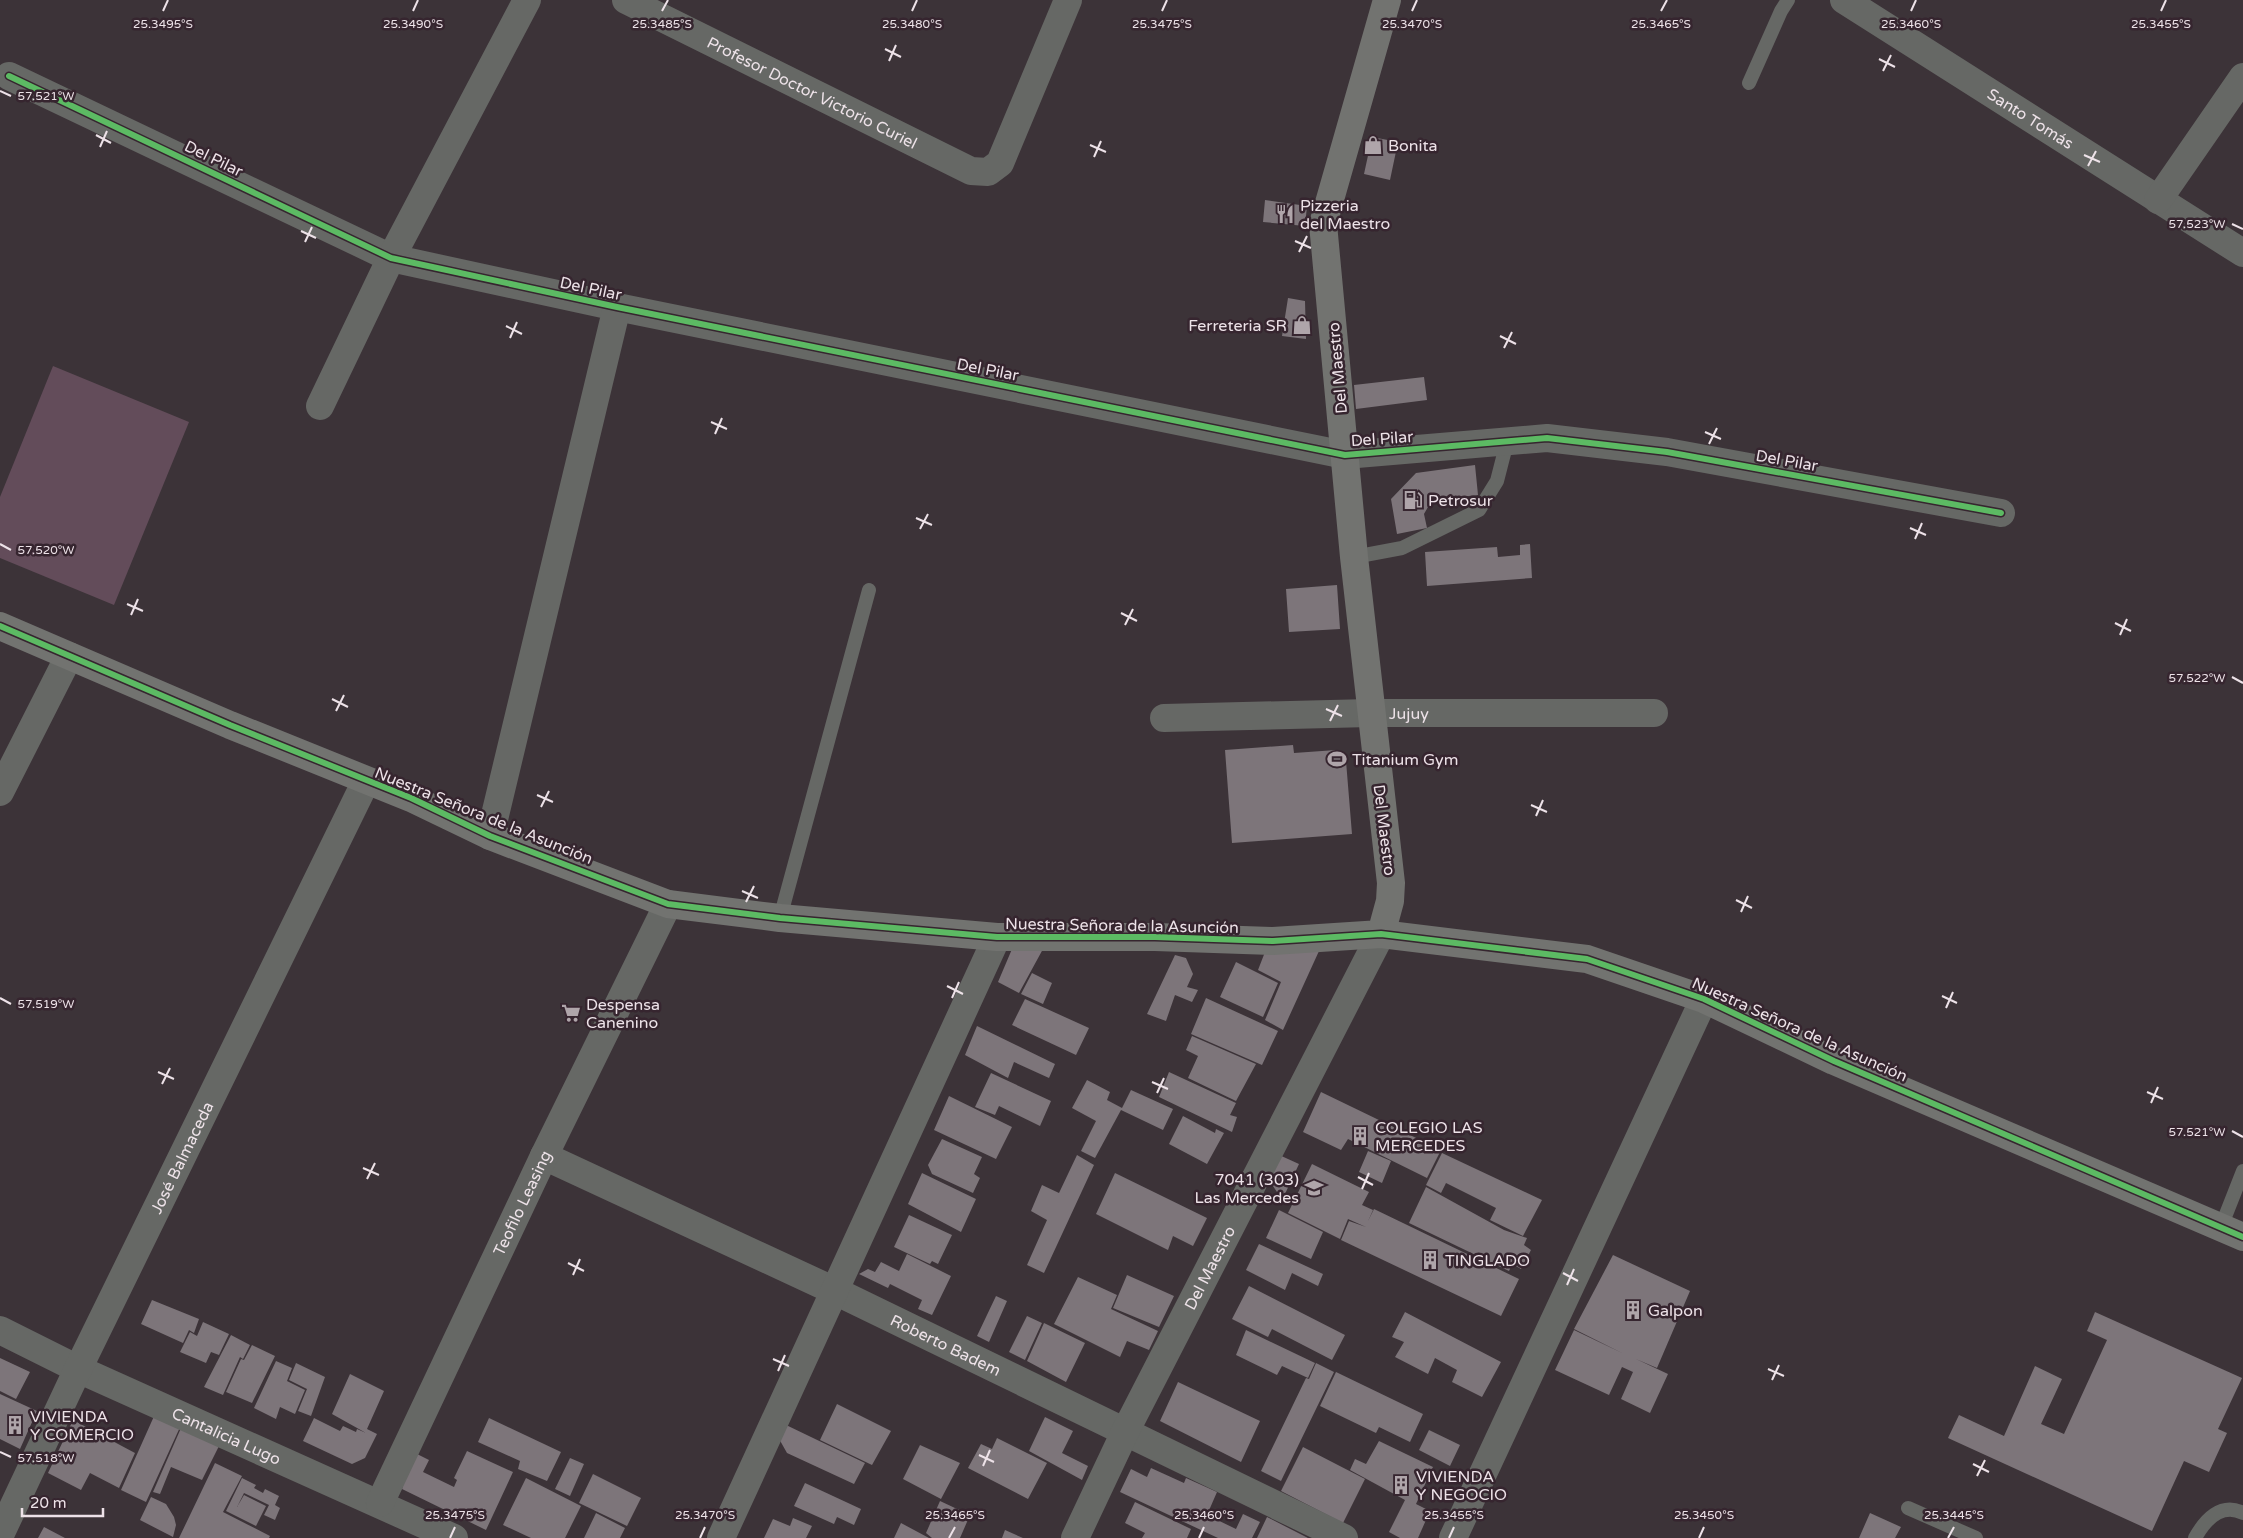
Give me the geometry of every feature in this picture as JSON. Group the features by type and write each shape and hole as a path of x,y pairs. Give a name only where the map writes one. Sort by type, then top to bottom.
{"street":[{"path":"320,406 391,258 527,0"},
{"name":"Profesor Doctor Victorio Curiel","path":"626,0 971,171 988,172 1000,163 1068,0"},
{"name":"Del Maestro","path":"1075,1538 1125,1432 1381,934 1390,901 1392,883 1370,713 1323,224 1387,0"},
{"name":"Santo Tomás","path":"1844,0 2243,252"},
{"name":"Del Pilar","path":"9,76 391,258 617,307 1345,455 1547,438 1667,452 2001,513"},
{"path":"2158,200 2243,77"},
{"path":"490,836 617,307"},
{"name":"Nuestra Señora de la Asunción","path":"0,626 410,798 490,836 668,904 780,918 997,937 1155,937 1273,941 1381,934 1587,959 1704,999 1834,1061 2232,1232"},
{"path":"0,792 69,656"},
{"name":"Jujuy","path":"1164,718 1370,713 1654,713"},
{"name":"José Balmaceda","path":"0,1535 78,1369 366,781"},
{"name":"Teofilo Leasing","path":"380,1504 544,1156 668,904"},
{"path":"721,1538 997,937"},
{"path":"1453,1538 1704,999"},
{"name":"Roberto Badem","path":"544,1156 835,1291 1344,1538"},
{"name":"Cantalicia Lugo","path":"0,1330 78,1369 454,1538"}],"lane":[{"path":"1749,83 1781,11 1788,0"},
{"path":"1354,557 1402,548 1479,510 1497,481 1507,442"},
{"path":"780,918 869,590"},
{"path":"2232,1232 2243,1170"},
{"path":"1908,1508 1976,1538"},
{"path":"2195,1538 2212,1515 2224,1510 2243,1513"}],"shaded area":[{"path":"53,366 189,422 114,605 0,558 0,497"}],"building":[{"path":"1372,137 1398,142 1390,180 1364,174"},
{"name":"Pizzeria del Maestro","path":"1265,200 1307,206 1305,226 1263,222"},
{"path":"1288,298 1305,301 1306,339 1282,336"},
{"path":"1424,377 1427,400 1356,409 1354,385"},
{"name":"Petrosur","path":"1475,465 1478,495 1432,500 1424,514 1427,528 1397,534 1391,499 1416,473"},
{"path":"1530,544 1532,578 1427,586 1425,552 1497,547 1498,557 1520,555 1520,545"},
{"path":"1337,585 1340,629 1289,632 1286,589"},
{"path":"1293,745 1294,753 1336,750 1346,761 1352,834 1232,843 1225,750"},
{"path":"1015,942 1043,949 1019,993 998,982"},
{"path":"1319,951 1283,1030 1265,1020 1281,982 1258,970 1265,952"},
{"path":"1175,955 1186,958 1193,974 1187,987 1198,990 1192,1002 1175,995 1166,1021 1147,1014"},
{"path":"1236,962 1278,983 1263,1017 1220,997"},
{"path":"1032,973 1052,983 1043,1004 1021,994"},
{"path":"1206,998 1278,1031 1262,1065 1191,1034"},
{"path":"1025,999 1089,1028 1076,1055 1012,1025"},
{"path":"977,1026 1055,1064 1049,1078 1014,1062 1008,1078 965,1055"},
{"path":"1192,1036 1256,1064 1236,1101 1188,1078 1198,1056 1186,1050"},
{"path":"1169,1072 1236,1103 1230,1115 1237,1117 1232,1132 1159,1097"},
{"path":"991,1073 1051,1101 1040,1126 999,1106 995,1115 975,1107"},
{"path":"1087,1080 1110,1092 1107,1100 1122,1108 1131,1090 1173,1109 1163,1130 1121,1110 1095,1158 1081,1151 1096,1121 1072,1108"},
{"name":"COLEGIO LAS MERCEDES","path":"1321,1092 1441,1150 1427,1178 1348,1139 1341,1150 1303,1132"},
{"path":"949,1096 1012,1127 996,1159 934,1130"},
{"path":"1183,1116 1215,1133 1216,1129 1224,1133 1207,1164 1169,1144"},
{"path":"942,1139 982,1157 974,1174 980,1178 973,1193 932,1174 928,1165"},
{"path":"1368,1151 1391,1161 1382,1183 1359,1172"},
{"path":"1442,1153 1542,1200 1523,1236 1490,1220 1496,1208 1446,1183 1441,1193 1426,1185"},
{"path":"1277,1154 1299,1164 1284,1196 1277,1192 1271,1183 1272,1180 1266,1177"},
{"path":"1077,1155 1094,1165 1044,1273 1027,1265 1047,1220 1031,1211 1042,1185 1059,1193"},
{"name":"TINGLADO","path":"1312,1164 1369,1192 1362,1205 1373,1210 1368,1221 1374,1209 1519,1279 1501,1316 1341,1240 1349,1221 1366,1227 1348,1219 1340,1239 1288,1213"},
{"path":"922,1173 976,1199 961,1232 908,1204"},
{"path":"1115,1173 1207,1218 1193,1246 1173,1236 1168,1250 1096,1214"},
{"path":"1426,1187 1504,1230 1527,1238 1524,1245 1531,1250 1521,1269 1512,1264 1509,1271 1409,1223"},
{"path":"1279,1210 1323,1232 1311,1259 1266,1238"},
{"path":"909,1215 952,1235 938,1264 932,1261 930,1264 894,1247"},
{"path":"1259,1244 1323,1274 1318,1286 1292,1273 1285,1290 1246,1270"},
{"path":"907,1254 951,1276 932,1315 918,1309 922,1300 890,1284 888,1288 859,1274 868,1269 875,1272 881,1262 899,1271"},
{"name":"Galpon","path":"1613,1255 1690,1291 1657,1368 1636,1359 1668,1374 1650,1413 1621,1399 1633,1372 1622,1367 1609,1395 1555,1370 1574,1330 1622,1353 1574,1329"},
{"path":"1127,1275 1174,1296 1159,1327 1113,1308"},
{"path":"1078,1277 1117,1295 1111,1309 1158,1331 1149,1350 1127,1341 1120,1357 1054,1324"},
{"path":"1249,1286 1345,1335 1332,1360 1272,1329 1268,1337 1232,1319"},
{"path":"996,1296 1007,1301 989,1342 977,1336"},
{"path":"152,1300 199,1319 194,1333 189,1330 183,1343 141,1324"},
{"path":"1405,1312 1501,1362 1482,1397 1452,1382 1457,1370 1435,1358 1428,1374 1395,1357 1404,1342 1392,1337"},
{"path":"2095,1312 2242,1378 2218,1429 2227,1433 2209,1472 2184,1461 2152,1531 1948,1438 1959,1415 2004,1436 2035,1366 2062,1379 2041,1424 2064,1434 2107,1340 2087,1331"},
{"path":"1027,1316 1042,1323 1025,1360 1009,1352"},
{"path":"203,1322 229,1334 219,1355 211,1352 206,1363 180,1352 190,1332 197,1336"},
{"path":"1044,1323 1085,1343 1066,1382 1027,1361"},
{"path":"1246,1330 1315,1363 1308,1378 1282,1366 1277,1375 1236,1355"},
{"path":"231,1335 250,1345 243,1359 240,1357 223,1395 204,1387"},
{"path":"252,1345 275,1356 252,1403 226,1392 241,1359 244,1360"},
{"path":"0,1358 30,1372 16,1399 0,1391"},
{"path":"276,1361 292,1368 287,1381 305,1390 295,1414 280,1407 276,1419 254,1408"},
{"path":"296,1363 325,1377 311,1416 298,1411 307,1389 289,1380"},
{"path":"1316,1363 1334,1372 1281,1481 1261,1471 1306,1378 1309,1379"},
{"path":"1336,1372 1423,1414 1410,1442 1379,1427 1376,1433 1320,1406"},
{"path":"350,1374 384,1391 367,1429 377,1434 365,1458 352,1464 303,1441 314,1418 340,1431 343,1426 356,1432 357,1429 366,1433 332,1414"},
{"path":"1178,1382 1260,1421 1241,1462 1160,1421"},
{"name":"VIVIENDA Y COMERCIO","path":"0,1394 37,1411 20,1449 0,1439"},
{"path":"837,1404 891,1431 872,1465 820,1440"},
{"path":"155,1414 181,1425 146,1502 121,1490"},
{"path":"1045,1417 1073,1431 1062,1453 1088,1466 1082,1480 1029,1451"},
{"path":"489,1418 561,1452 547,1481 518,1469 520,1461 478,1442"},
{"path":"73,1420 135,1453 119,1488 90,1473 81,1490 48,1473"},
{"path":"784,1424 865,1463 854,1484 787,1453 778,1437"},
{"path":"181,1428 219,1446 202,1480 171,1467 160,1494 153,1492"},
{"path":"1429,1430 1460,1445 1450,1466 1419,1450"},
{"path":"997,1438 1047,1463 1028,1499 968,1468 981,1444 992,1449"},
{"name":"VIVIENDA Y NEGOCIO","path":"1379,1441 1433,1467 1416,1504 1430,1511 1418,1538 1400,1538 1389,1532 1405,1500 1350,1470 1355,1459 1366,1464"},
{"path":"920,1445 960,1463 941,1499 903,1479"},
{"path":"1303,1447 1365,1479 1343,1523 1281,1491"},
{"path":"467,1451 513,1472 486,1530 402,1489 413,1452 429,1460 423,1472 454,1487 457,1480 454,1478"},
{"path":"570,1458 584,1464 570,1496 555,1489"},
{"path":"215,1463 242,1476 223,1512 270,1536 269,1538 179,1538"},
{"path":"1151,1468 1184,1483 1186,1478 1217,1492 1207,1515 1236,1529 1243,1514 1260,1522 1252,1538 1218,1538 1120,1492 1131,1469 1147,1477"},
{"path":"593,1474 641,1498 627,1526 579,1503"},
{"path":"242,1478 256,1485 254,1488 263,1493 265,1489 279,1496 275,1505 280,1508 275,1520 264,1515 269,1505 244,1493 237,1507 244,1495 266,1506 256,1526 226,1511"},
{"path":"526,1478 581,1506 565,1538 531,1538 503,1525"},
{"path":"805,1483 861,1509 854,1525 837,1517 834,1524 794,1506"},
{"path":"151,1497 166,1504 174,1517 176,1525 173,1537 140,1520"},
{"path":"940,1501 970,1515 960,1538 932,1538 926,1533"},
{"path":"1135,1502 1191,1529 1187,1538 1142,1538 1145,1533 1125,1523"},
{"path":"596,1513 625,1528 620,1538 584,1538"},
{"path":"1870,1513 1901,1527 1895,1538 1859,1538"},
{"path":"1267,1517 1308,1538 1257,1538"},
{"path":"793,1518 812,1526 806,1538 764,1538 773,1519 790,1526"},
{"path":"901,1523 929,1538 894,1538"},
{"path":"44,1527 65,1538 38,1538"},
{"path":"1005,1530 1023,1538 1002,1538"}],"cycle path":[{"path":"9,76 391,258 617,307 1345,455 1547,438 1667,452 2001,513"},
{"path":"0,626 230,725 411,798 490,836 668,904 780,918 997,937 1155,937 1273,941 1381,934 1587,959 1704,999 1834,1061 2243,1237"}],"place":[{"name":"Bonita","path":"1373,145"},
{"name":"Pizzeria del Maestro","path":"1285,214"},
{"name":"Ferreteria SR","path":"1302,325"},
{"name":"Petrosur","path":"1413,500"},
{"name":"Titanium Gym","path":"1337,759"},
{"name":"Despensa Canenino","path":"571,1013"},
{"name":"COLEGIO LAS MERCEDES","path":"1360,1136"},
{"name":"7041 (303) Las Mercedes","path":"1314,1188"},
{"name":"TINGLADO","path":"1430,1260"},
{"name":"Galpon","path":"1633,1310"},
{"name":"VIVIENDA Y COMERCIO","path":"15,1425"},
{"name":"VIVIENDA Y NEGOCIO","path":"1401,1485"}]}
